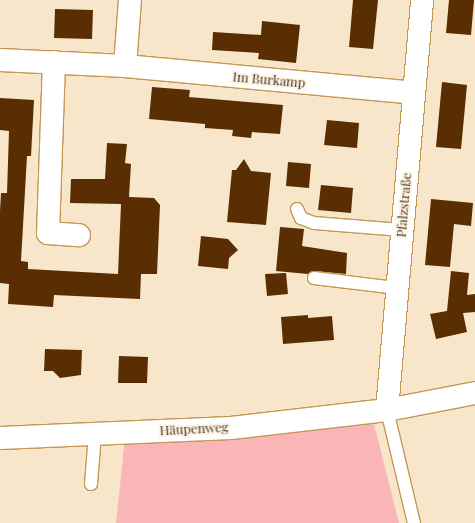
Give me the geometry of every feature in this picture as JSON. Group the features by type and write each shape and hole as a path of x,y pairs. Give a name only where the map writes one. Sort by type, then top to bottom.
{"street":[{"path":"125,66 130,0"},
{"name":"Pfalzstraße","path":"387,410 396,288 422,0"},
{"name":"Im Burkamp","path":"0,60 125,66 414,93"},
{"path":"54,62 48,233 79,235"},
{"name":"Häupenweg","path":"0,438 231,428 387,410 475,393"}],"lane":[{"path":"297,209 301,218 314,222 402,230"},
{"path":"314,278 396,288"},
{"path":"387,410 414,523"},
{"path":"91,484 95,434"}],"shaded area":[{"path":"372,416 399,523 116,523 126,428"}],"building":[{"path":"353,0 378,0 373,49 349,47"},
{"path":"449,0 474,0 471,35 446,33"},
{"path":"55,9 93,10 92,39 54,38"},
{"path":"262,21 300,25 296,63 258,59 259,53 212,50 213,32 261,35"},
{"path":"442,82 467,85 461,149 436,147"},
{"path":"152,87 190,90 189,97 283,105 280,134 252,132 251,138 232,136 233,130 205,128 205,124 149,119"},
{"path":"0,98 34,100 31,156 27,156 21,261 28,262 28,269 118,274 121,204 70,203 71,179 105,179 107,143 127,144 125,163 131,164 129,197 154,198 160,205 157,274 141,274 140,299 54,295 53,307 8,304 9,284 0,283 0,211 1,193 7,193 9,131 0,130"},
{"path":"327,120 359,123 357,148 324,145"},
{"path":"244,159 251,171 271,173 266,225 227,222 232,170 236,170"},
{"path":"288,162 311,164 309,188 286,186"},
{"path":"321,185 353,188 351,213 318,210"},
{"path":"431,199 473,203 471,226 454,224 450,267 425,265"},
{"path":"280,227 304,229 302,246 347,253 346,274 315,271 308,274 276,271"},
{"path":"201,236 228,239 238,250 229,258 228,269 198,266"},
{"path":"451,271 469,273 467,295 475,294 475,312 463,313 467,332 436,339 430,314 447,311"},
{"path":"286,273 288,294 267,296 265,274"},
{"path":"308,315 308,318 332,316 334,340 283,344 281,317"},
{"path":"45,349 82,350 81,375 60,378 53,371 44,371"},
{"path":"119,356 148,357 147,383 118,383"}]}
